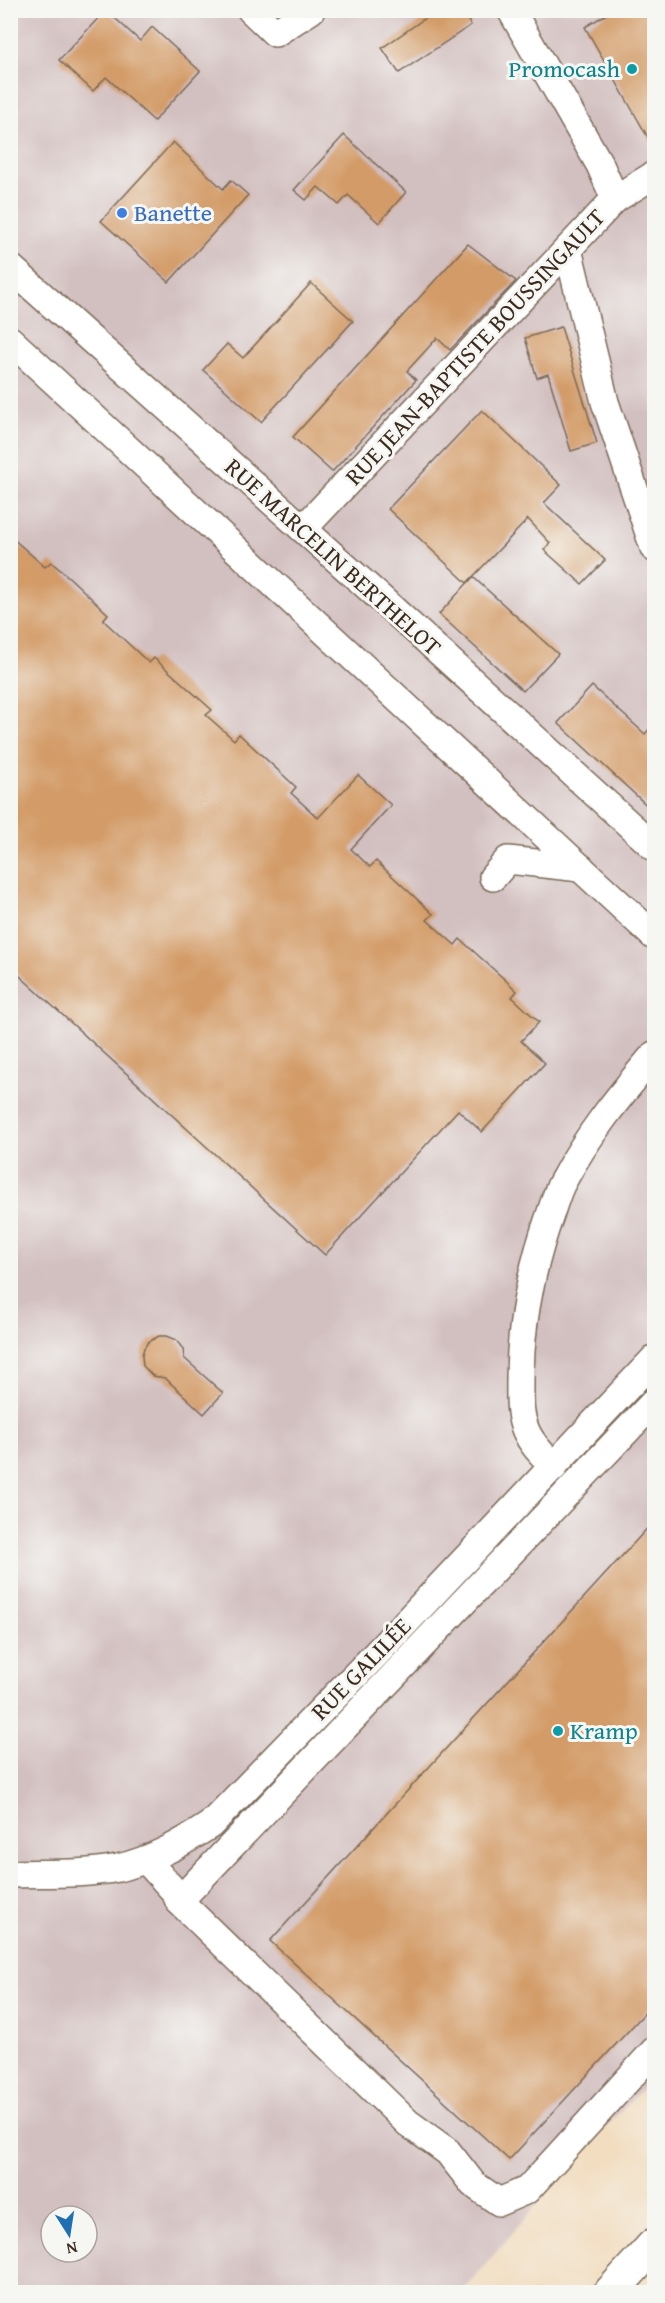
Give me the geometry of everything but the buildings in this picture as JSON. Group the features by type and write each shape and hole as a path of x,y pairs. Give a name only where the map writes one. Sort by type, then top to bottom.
{"highway":[{"path":"611,2292 654,2245"}],"street":[{"path":"251,10 275,33 311,10"},
{"path":"511,10 600,165 615,199"},
{"name":"RUE JEAN-BAPTISTE BOUSSINGAULT","path":"303,529 615,199 654,176"},
{"path":"568,249 605,402 654,548"},
{"name":"RUE MARCELIN BERTHELOT","path":"10,267 654,847"},
{"path":"10,340 654,936"},
{"path":"493,877 508,860 581,868"},
{"path":"554,1467 534,1447 521,1415 520,1350 526,1303 539,1247 561,1184 583,1144 612,1104 654,1055"},
{"name":"RUE GALILÉE","path":"10,1874 116,1868 146,1860 179,1846 210,1825 554,1467 654,1359"},
{"path":"179,1901 654,1402"},
{"path":"146,1860 175,1892 179,1901 408,2122 448,2152 473,2184 499,2202 527,2190 654,2051"}],"shaded area":[{"path":"11,11 654,11 654,2077 585,2148 462,2292 11,2292"}],"place":[{"name":"Promocash","path":"632,69"},
{"name":"Banette","path":"122,213"},
{"name":"Kramp","path":"558,1731"}]}
